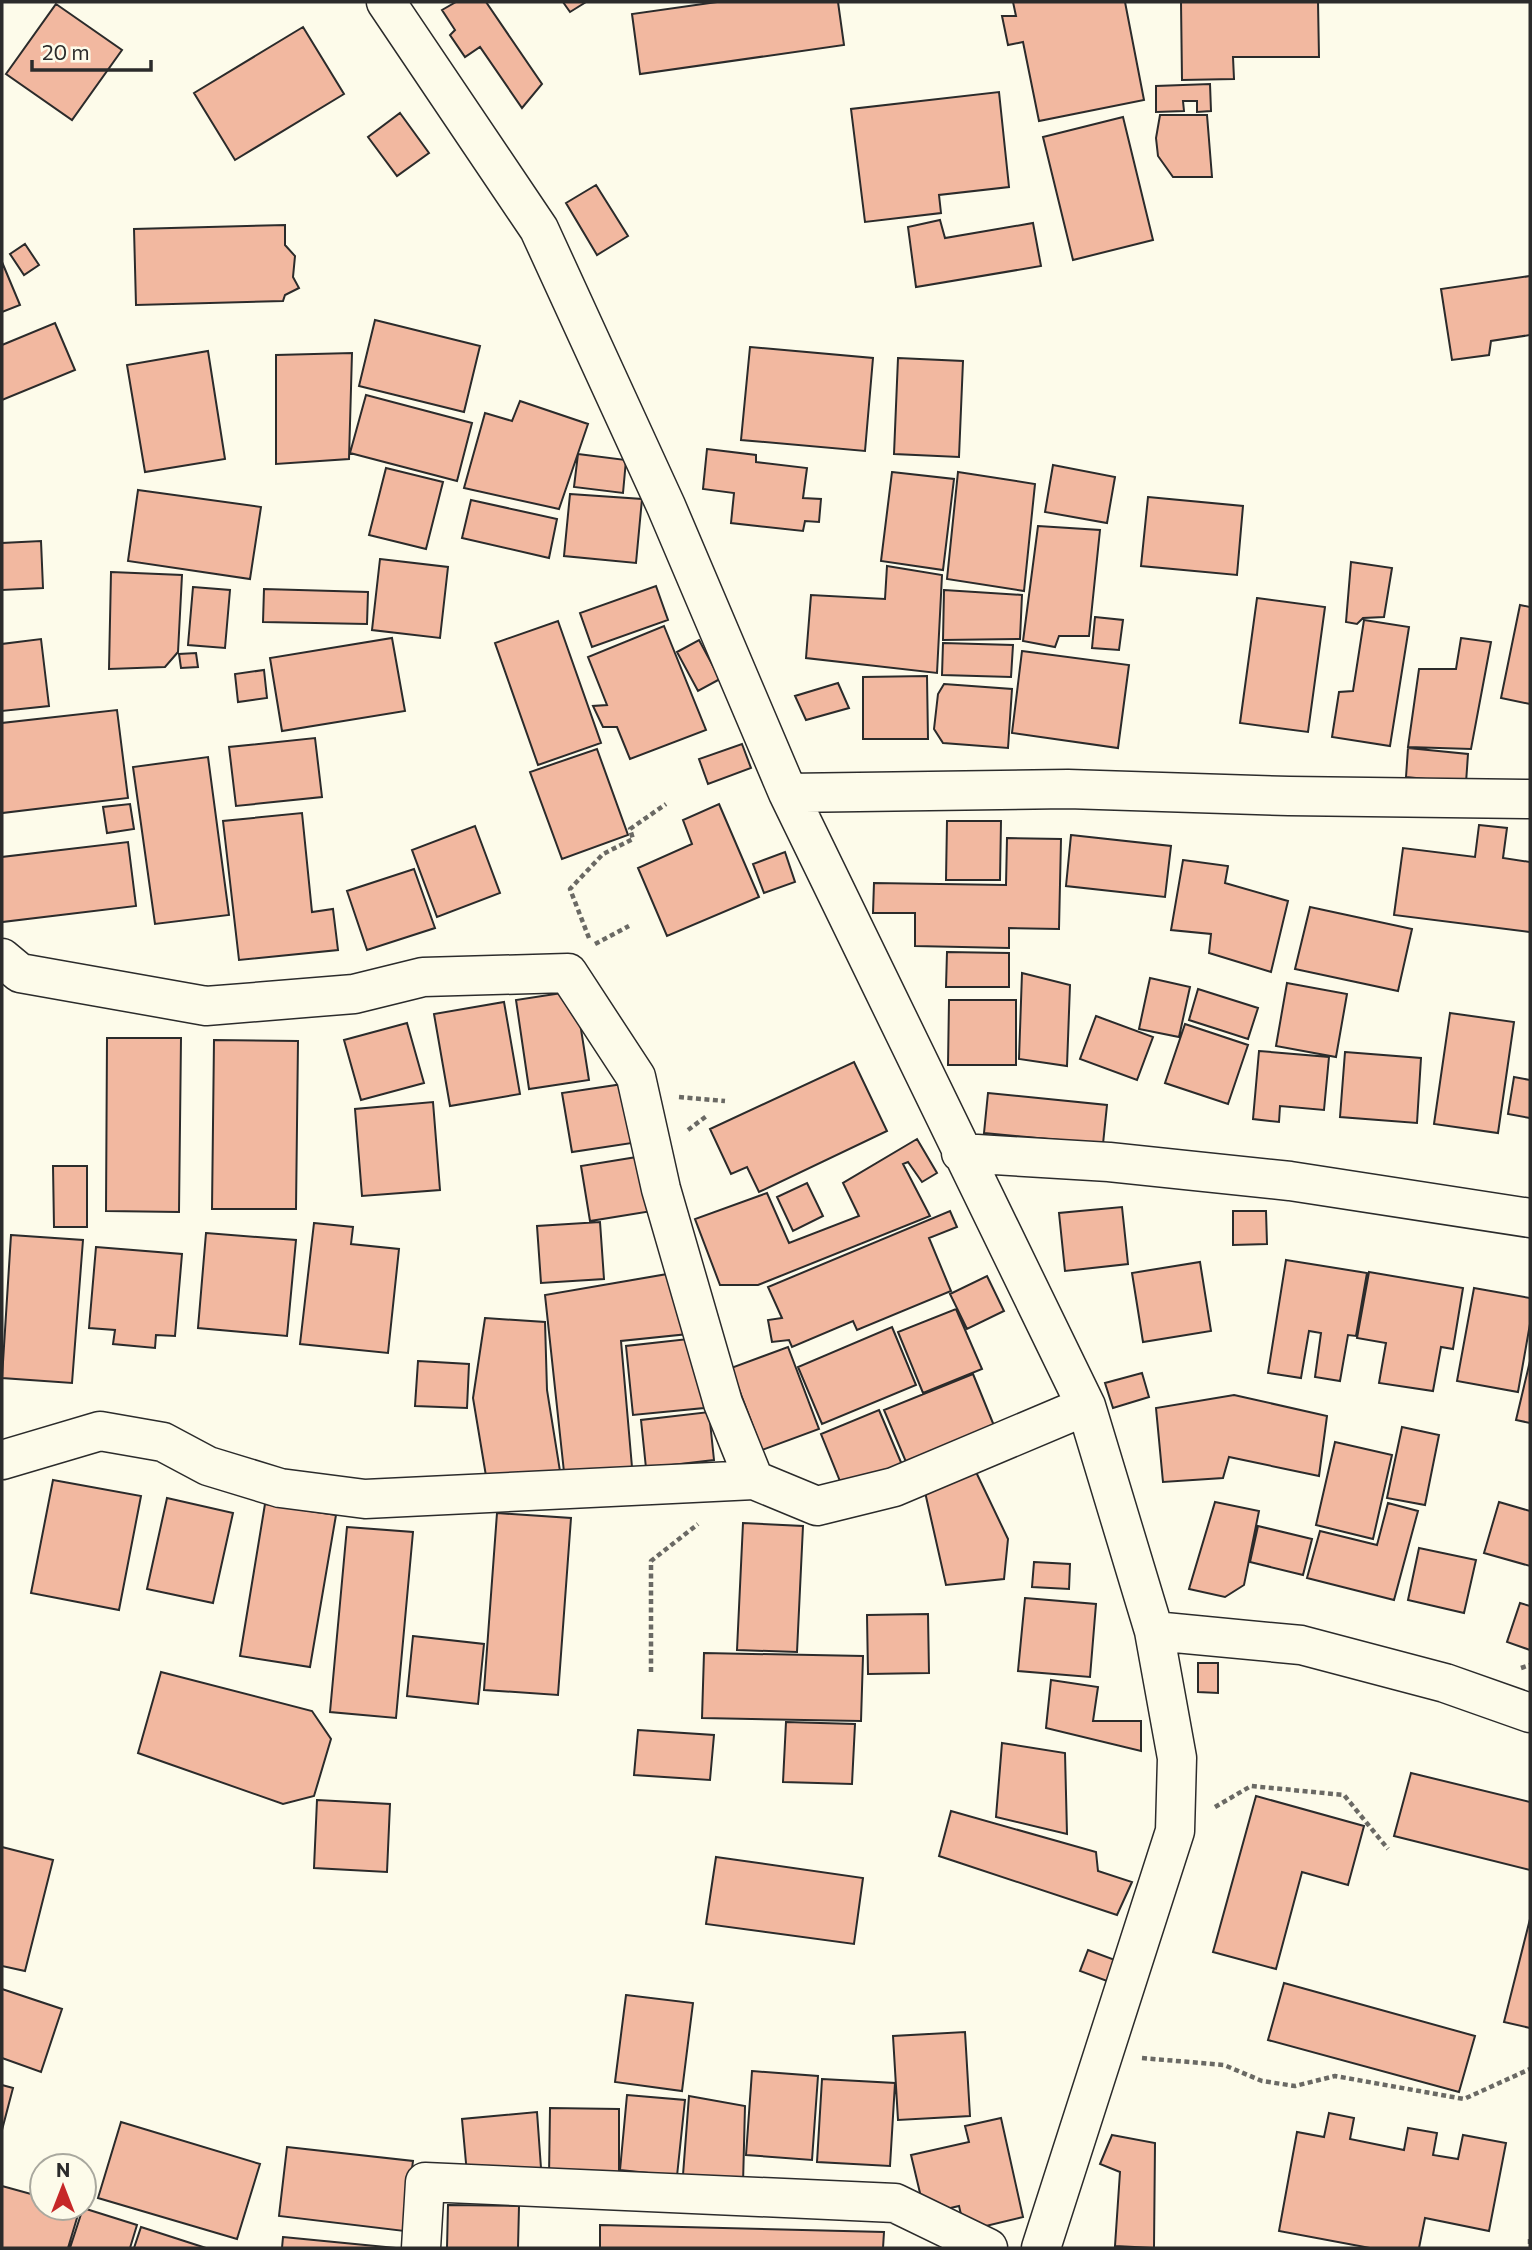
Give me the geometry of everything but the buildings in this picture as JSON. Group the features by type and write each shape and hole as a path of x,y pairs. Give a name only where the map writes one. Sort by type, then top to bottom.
{"street":[{"path":"386,2 539,229 666,506 788,793 1086,1406 1154,1631 1177,1758 1175,1831 1041,2248"},
{"path":"788,793 1069,789 1289,796 1530,799"},
{"path":"8,972 206,1006 354,994 423,977 568,973 636,1076 662,1189 723,1403 754,1480"},
{"path":"961,1153 1109,1162 1290,1181 1530,1219"},
{"path":"2,1460 100,1431 163,1442 208,1466 280,1488 365,1499 754,1480 817,1506 894,1487 1086,1406"},
{"path":"1154,1631 1301,1645 1445,1683 1529,1711"},
{"path":"421,2248 425,2182 895,2203 988,2248"}],"path":[{"path":"592,946 570,889 603,854 633,839 630,829 666,804"},
{"path":"651,1672 651,1561 702,1521"},
{"path":"1175,1831 1251,1786 1344,1795 1388,1849"},
{"path":"1105,2054 1224,2065 1262,2081 1295,2086 1335,2076 1464,2099 1530,2069"},
{"path":"1530,2239 1530,2246"}]}
